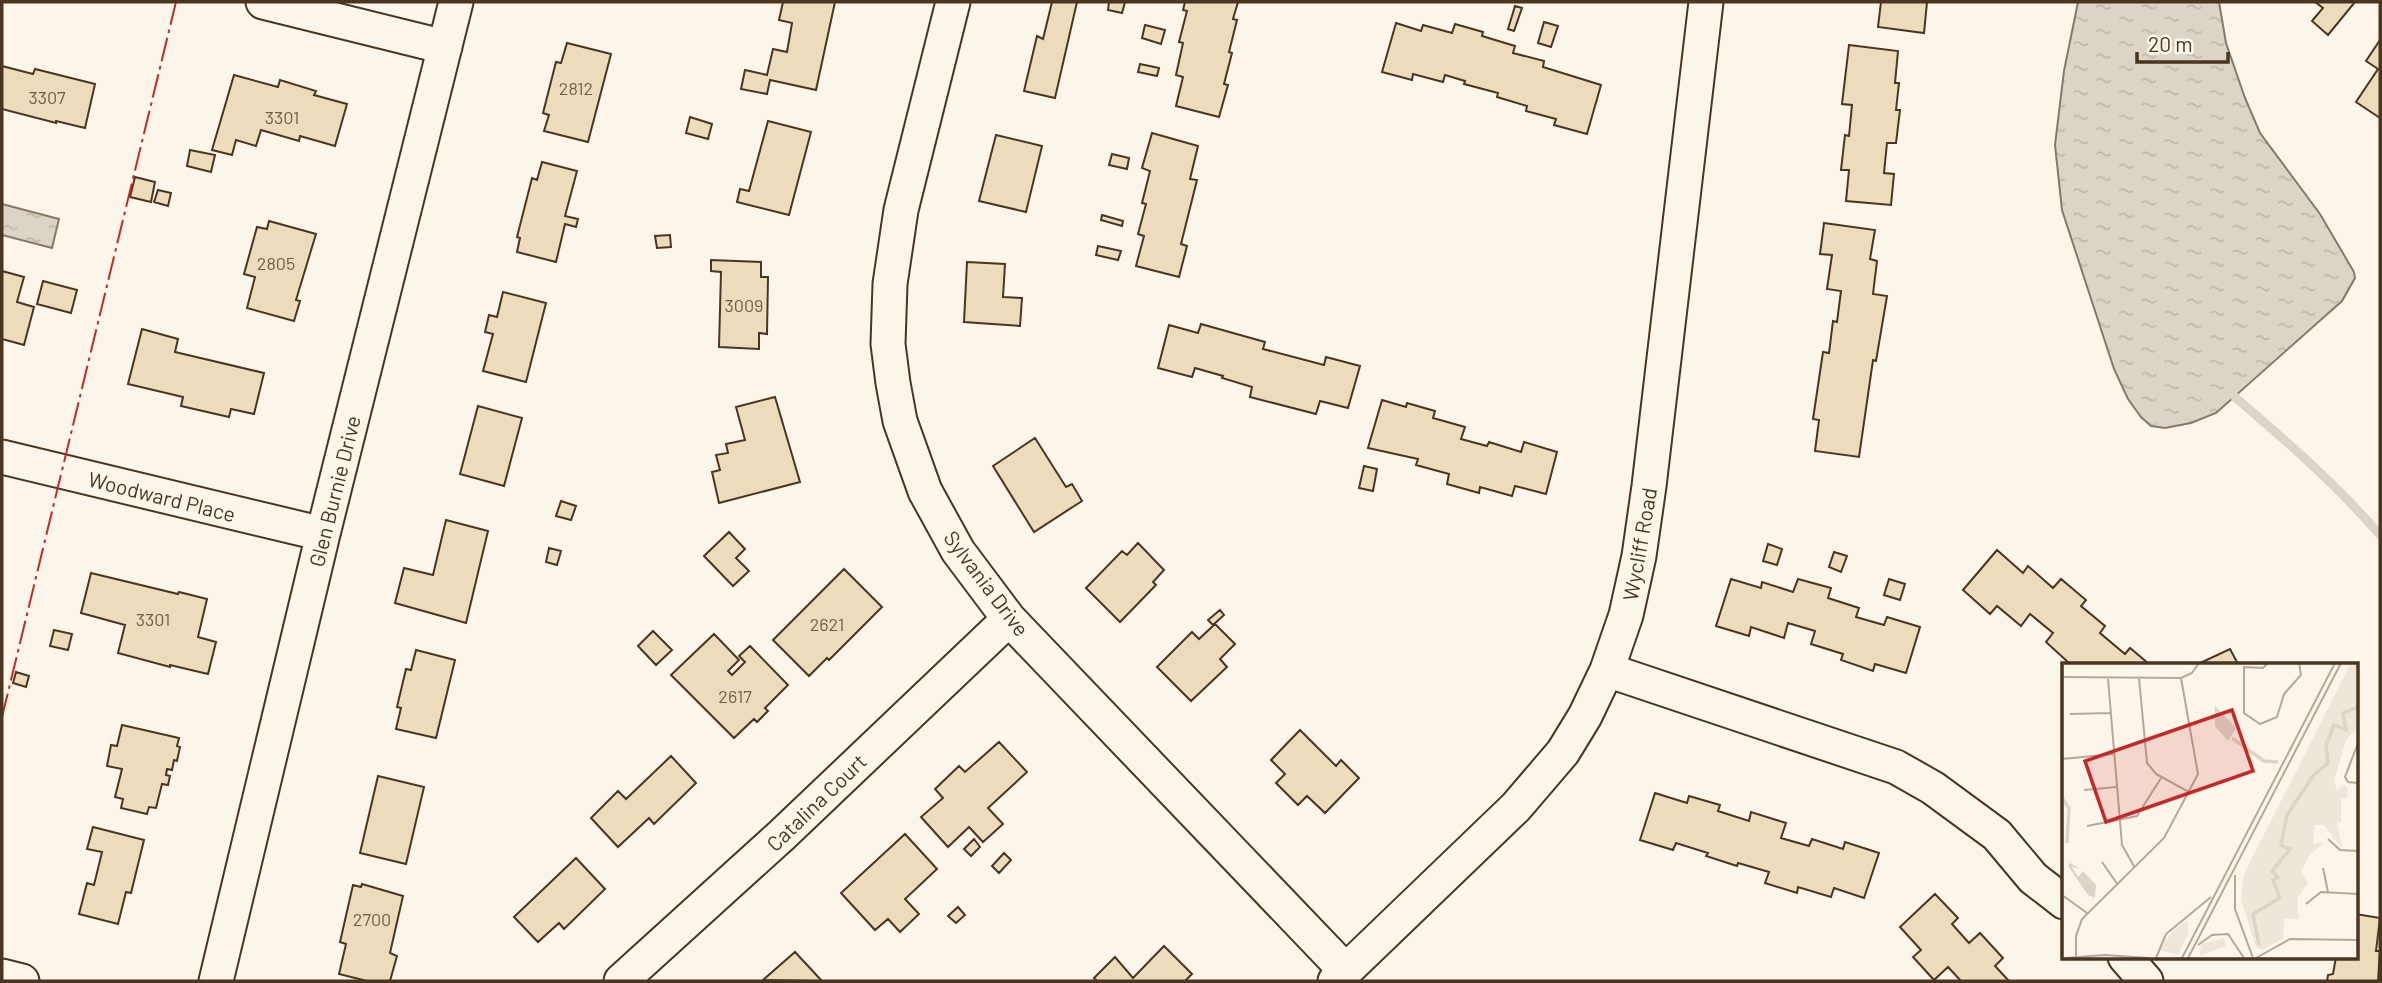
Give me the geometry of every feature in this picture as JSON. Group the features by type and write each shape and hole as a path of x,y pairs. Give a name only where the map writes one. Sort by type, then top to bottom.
{"street":[{"path":"263,2 444,47"},
{"name":"Glen Burnie Drive","path":"216,981 323,534 456,2"},
{"name":"Sylvania Drive","path":"954,2 901,210 890,284 888,344 900,421 925,491 958,551 1009,619 1341,976"},
{"name":"Wycliff Road","path":"1341,976 1516,807 1563,752 1585,716 1607,670 1626,615 1650,485 1669,302 1706,2"},
{"name":"Woodward Place","path":"2,457 323,534"},
{"name":"Catalina Court","path":"621,981 782,835 1009,619"},
{"path":"1607,670 1895,767 1933,788 1997,835 2033,878 2062,901"},
{"path":"2126,958 2146,981"},
{"path":"2,976 22,981"}],"water":[{"path":"2078,2 2219,2 2226,43 2260,133 2320,214 2354,272 2355,278 2342,301 2216,413 2191,423 2165,428 2151,426 2128,399 2114,369 2062,210 2055,145 2064,71"},
{"path":"2,204 59,219 52,248 2,235"}],"building":[{"path":"783,2 835,2 816,90 770,80 767,94 741,89 745,70 767,75 773,49 787,52 792,23 779,20"},
{"path":"1052,2 1077,2 1055,98 1024,91 1037,36 1043,39"},
{"path":"1109,2 1125,2 1122,13 1108,10"},
{"path":"1185,2 1238,2 1233,19 1237,20 1229,52 1232,53 1224,84 1228,85 1219,117 1176,106 1183,77 1176,75 1183,43 1179,42 1187,11 1183,10"},
{"path":"1881,2 1927,2 1924,33 1878,27"},
{"path":"2315,2 2355,2 2328,35 2312,21 2323,8"},
{"path":"1515,6 1522,8 1514,31 1508,29"},
{"path":"1544,22 1558,26 1551,47 1538,43"},
{"path":"1396,23 1421,31 1423,25 1452,33 1455,24 1483,32 1482,36 1515,46 1513,53 1544,61 1543,67 1601,85 1587,134 1554,125 1556,119 1526,111 1527,106 1497,97 1498,93 1464,84 1465,81 1445,75 1443,82 1413,74 1412,80 1382,72"},
{"path":"1145,25 1165,30 1161,44 1142,38"},
{"path":"2380,40 2380,118 2356,102 2378,69 2366,61"},
{"path":"567,43 611,54 588,142 544,131 549,115 543,113 556,62 561,63"},
{"path":"1849,45 1898,51 1895,83 1899,83 1896,110 1900,110 1896,143 1887,143 1884,173 1894,174 1891,205 1846,201 1849,170 1841,170 1845,135 1849,136 1852,105 1842,104"},
{"path":"1140,64 1159,68 1157,76 1138,72"},
{"path":"2,66 33,74 35,69 95,84 85,128 2,109"},
{"path":"234,75 278,87 280,80 316,91 314,95 347,104 335,146 300,136 299,141 261,130 256,146 236,140 232,155 212,150"},
{"path":"690,117 712,124 708,139 686,133"},
{"path":"768,121 811,132 789,215 737,202 740,189 749,191"},
{"path":"1152,133 1198,146 1190,179 1197,180 1181,244 1187,246 1179,277 1136,266 1144,236 1138,234 1146,204 1142,203 1150,171 1142,168"},
{"path":"996,135 1042,146 1026,212 979,201"},
{"path":"190,150 215,155 211,172 187,166"},
{"path":"1112,154 1129,158 1127,169 1109,165"},
{"path":"542,162 577,171 565,216 578,219 576,227 565,224 556,262 517,252 520,238 517,237 532,178 537,180"},
{"path":"135,177 155,182 151,202 130,197"},
{"path":"158,190 171,193 168,206 154,202"},
{"path":"1102,215 1123,221 1122,226 1101,220"},
{"path":"269,221 316,234 296,300 300,301 294,321 247,308 255,277 244,274 257,227 267,229"},
{"path":"1824,223 1875,230 1870,259 1877,261 1873,294 1887,296 1876,361 1873,360 1859,457 1815,451 1819,420 1813,419 1823,352 1829,353 1833,321 1837,322 1841,291 1827,289 1832,255 1820,254"},
{"path":"670,235 671,247 657,248 655,236"},
{"path":"1098,246 1121,251 1118,260 1096,255"},
{"path":"711,260 761,262 761,277 768,277 767,334 759,333 759,349 719,347 721,272 711,271"},
{"path":"967,262 1005,264 1003,297 1022,298 1020,326 964,322"},
{"path":"2,271 24,277 17,302 34,307 24,345 2,339"},
{"path":"43,281 77,290 71,313 37,304"},
{"path":"503,292 546,303 526,382 483,371 493,334 485,332 489,315 497,317"},
{"path":"1201,324 1265,342 1263,349 1324,365 1326,357 1360,366 1348,408 1320,401 1316,414 1250,397 1252,387 1222,378 1223,376 1195,368 1192,377 1158,368 1169,325 1198,333"},
{"path":"142,329 178,339 175,352 264,373 254,414 231,409 229,417 181,406 183,397 128,384"},
{"path":"775,397 800,482 719,503 712,472 720,470 716,455 728,453 726,444 745,440 736,407"},
{"path":"1382,400 1406,407 1407,403 1435,411 1433,418 1465,427 1461,439 1487,446 1489,442 1521,452 1524,442 1557,452 1546,494 1515,486 1512,496 1480,487 1479,493 1447,484 1449,474 1416,465 1418,459 1368,448"},
{"path":"478,406 522,418 504,486 460,474"},
{"path":"1035,438 1066,487 1072,484 1082,501 1034,532 993,466"},
{"path":"1364,466 1377,469 1373,491 1359,488"},
{"path":"561,501 576,506 571,520 556,516"},
{"path":"446,520 488,531 466,623 395,603 404,568 433,575"},
{"path":"729,532 745,549 736,558 749,571 733,586 704,556"},
{"path":"1138,543 1164,570 1153,582 1156,585 1120,622 1086,588 1122,551 1127,555"},
{"path":"1768,544 1782,549 1777,565 1763,561"},
{"path":"549,548 561,551 557,565 546,562"},
{"path":"1997,550 2023,573 2028,566 2053,588 2061,579 2086,600 2081,606 2105,626 2100,633 2125,654 2130,648 2148,663 2069,663 2046,642 2053,633 2030,614 2021,626 1997,606 1990,614 1963,590"},
{"path":"1834,552 1847,556 1841,572 1829,567"},
{"path":"844,569 882,607 829,660 827,658 809,676 773,640"},
{"path":"91,573 207,599 198,637 216,642 208,674 118,653 125,625 81,613"},
{"path":"1731,579 1761,588 1762,582 1793,592 1798,579 1831,588 1828,598 1859,608 1856,617 1884,625 1887,617 1920,627 1906,673 1875,664 1873,671 1841,660 1843,654 1811,644 1815,631 1788,623 1784,638 1751,627 1749,636 1716,626"},
{"path":"1889,579 1905,584 1900,600 1884,595"},
{"path":"1220,610 1224,615 1213,625 1208,620"},
{"path":"1215,624 1235,644 1220,659 1227,667 1191,701 1157,667 1192,632 1199,639"},
{"path":"54,630 72,634 68,650 50,646"},
{"path":"653,631 672,650 656,665 638,646"},
{"path":"714,634 739,660 728,671 732,675 745,662 739,656 750,646 788,685 765,708 768,711 757,722 754,719 734,738 671,675"},
{"path":"2230,649 2237,663 2200,663"},
{"path":"416,650 455,660 436,738 396,729 401,708 397,707 406,669 411,670"},
{"path":"16,672 29,676 26,687 13,683"},
{"path":"122,725 179,738 177,761 174,760 172,770 167,769 166,775 170,776 168,785 162,784 156,808 149,807 147,814 121,808 123,799 115,797 122,769 107,766 111,745 117,746"},
{"path":"1300,730 1336,766 1341,760 1359,778 1325,813 1307,796 1298,805 1276,783 1285,774 1271,760"},
{"path":"999,742 1027,772 988,808 1003,824 983,842 969,827 948,847 921,817 943,798 935,789 959,766 965,772"},
{"path":"671,756 696,783 654,824 649,818 618,847 591,818 618,791 626,799"},
{"path":"378,776 424,787 406,864 360,853"},
{"path":"1655,793 1687,803 1689,796 1720,805 1718,811 1749,821 1751,812 1786,823 1781,838 1809,846 1812,839 1843,849 1845,842 1879,853 1864,898 1834,888 1831,897 1798,887 1797,893 1765,883 1769,872 1738,863 1737,866 1676,843 1673,850 1640,840"},
{"path":"93,827 144,840 131,893 126,892 118,924 79,914 87,883 94,885 102,852 87,849"},
{"path":"905,834 937,869 905,899 919,914 900,932 888,919 875,930 841,893"},
{"path":"974,839 980,847 971,856 964,849"},
{"path":"1004,853 1011,860 999,873 992,866"},
{"path":"576,858 605,889 564,929 559,923 538,942 514,917"},
{"path":"362,884 403,896 390,953 397,956 390,981 367,981 339,974 346,944 340,942 353,885 361,887"},
{"path":"1935,894 1958,918 1952,924 1969,943 1980,933 2003,958 1995,966 2009,981 1961,981 1948,967 1934,980 1913,957 1921,950 1900,927"},
{"path":"958,907 965,915 956,923 948,916"},
{"path":"2358,914 2380,918 2376,951 2380,951 2378,981 2327,981 2328,975 2333,974 2336,958 2358,958"},
{"path":"1164,946 1192,974 1185,981 1097,981 1094,978 1115,957 1133,978"},
{"path":"795,952 822,981 763,980"}],"waterway":[{"path":"2235,397 2328,481 2380,535"}],"power":[{"path":"2,717 176,2"}]}
